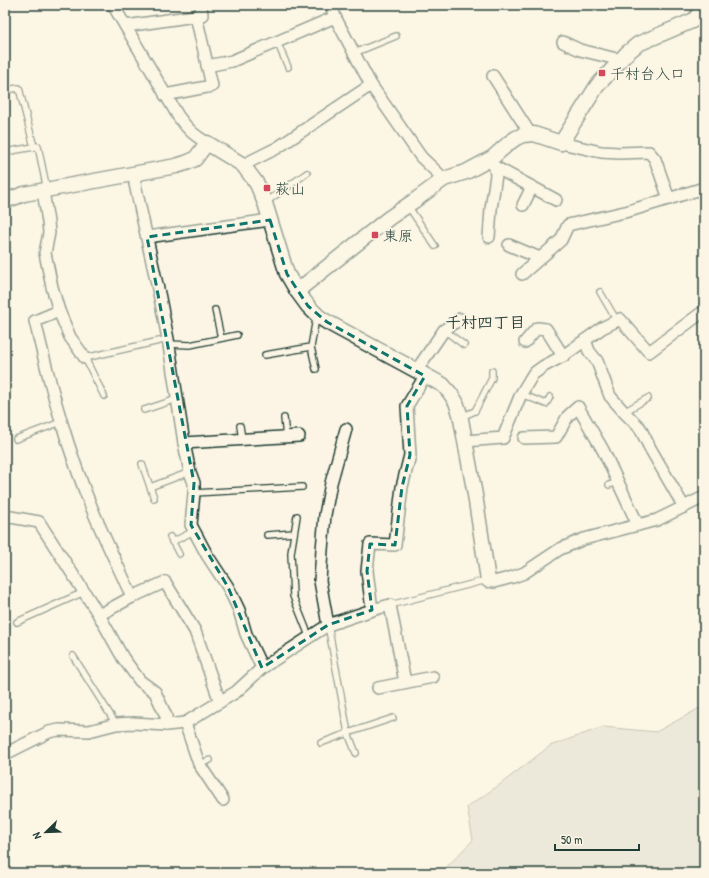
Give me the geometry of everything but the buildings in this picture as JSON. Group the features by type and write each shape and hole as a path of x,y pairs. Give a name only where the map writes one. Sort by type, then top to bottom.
{"street":[{"path":"113,5 165,95 187,129 196,137 243,165 257,184 265,203 287,274 308,306 327,322 443,385 456,402 476,503 488,580 494,582 513,577 524,572 560,549 584,539 657,520 704,497"},
{"path":"331,5 335,18 371,85 421,157 444,178"},
{"path":"561,142 597,86 626,53 638,44 692,21 698,17 703,5"},
{"path":"126,26 202,15 201,6"},
{"path":"165,95 212,86 196,16"},
{"path":"208,66 232,61 256,45 277,42 335,18"},
{"path":"563,42 580,50 621,60"},
{"path":"493,76 531,134"},
{"path":"243,165 278,148 371,85"},
{"path":"490,237 491,209 496,175 492,164 492,158 516,138 523,135 534,134 601,152 649,152 655,159 669,199"},
{"path":"5,201 24,194 176,166 194,159 207,144"},
{"path":"297,291 389,218 444,178 492,164 532,188 556,200"},
{"path":"135,174 135,184 168,341 184,443 190,472 194,483 190,525 228,587 239,610 246,634 262,668"},
{"path":"522,205 532,188"},
{"path":"522,274 561,240 568,225 630,211 704,188"},
{"path":"46,190 48,233 45,253 52,287 59,311 70,337 86,358"},
{"path":"147,237 270,220"},
{"path":"509,245 540,258"},
{"path":"59,311 34,321 61,422 74,459 93,510 132,597"},
{"path":"465,442 503,438 521,394 532,374 563,356 602,328 620,319 649,352 704,311"},
{"path":"372,610 368,571 370,544 395,544 402,487 410,455 407,406 420,373 444,330 460,319"},
{"path":"527,335 537,328 546,329 563,356"},
{"path":"585,340 589,351 596,361 610,396 640,428 684,507"},
{"path":"524,438 556,437 568,416 578,407 603,450 613,484 638,525"},
{"path":"328,625 320,581 325,515 331,483 346,429"},
{"path":"184,443 299,436"},
{"path":"5,516 39,522 99,615 123,658 140,681 155,692 166,716 166,724"},
{"path":"99,615 132,597 165,582 194,631 220,702"},
{"path":"5,754 50,732 59,730 89,731 116,724 133,723 185,723 236,692 262,668 328,625 390,605 405,682"},
{"path":"378,688 433,677"},
{"path":"185,723 199,764 223,800"}],"lane":[{"path":"354,53 396,36"},
{"path":"277,42 288,67"},
{"path":"5,90 19,88 34,147"},
{"path":"5,152 38,146 46,190"},
{"path":"265,203 307,173"},
{"path":"408,205 435,246"},
{"path":"600,292 617,321"},
{"path":"215,310 221,338"},
{"path":"316,369 311,347 315,324 319,316"},
{"path":"444,330 464,345"},
{"path":"104,396 86,358 168,341 190,345 237,335"},
{"path":"265,355 311,347"},
{"path":"460,417 475,411 492,378 492,371"},
{"path":"487,387 493,391"},
{"path":"521,394 546,404 550,397"},
{"path":"144,410 177,398"},
{"path":"624,412 648,398"},
{"path":"284,418 286,437"},
{"path":"16,439 61,422"},
{"path":"240,426 242,439"},
{"path":"142,464 154,498"},
{"path":"150,487 190,472"},
{"path":"194,493 302,487"},
{"path":"297,516 291,553 293,596 309,636"},
{"path":"179,554 171,539 194,531"},
{"path":"267,535 294,533"},
{"path":"390,605 488,580"},
{"path":"18,622 84,592"},
{"path":"328,625 348,732 356,753"},
{"path":"73,656 116,724"},
{"path":"321,743 348,732 393,718"},
{"path":"199,764 210,760"}],"highlighted area":[{"path":"270,220 287,274 308,306 327,322 425,376 407,406 410,455 402,487 395,545 370,544 367,571 372,610 328,625 262,668 228,587 191,525 194,483 147,237"}],"shaded area":[{"path":"700,708 704,711 704,873 441,873 473,840 467,807 498,786 550,746 603,727 656,732"}],"place":[{"name":"千村台入口","path":"602,73"},
{"name":"萩山","path":"267,188"},
{"name":"東原","path":"375,235"}],"district":[{"name":"千村四丁目","path":"485,322"}]}
